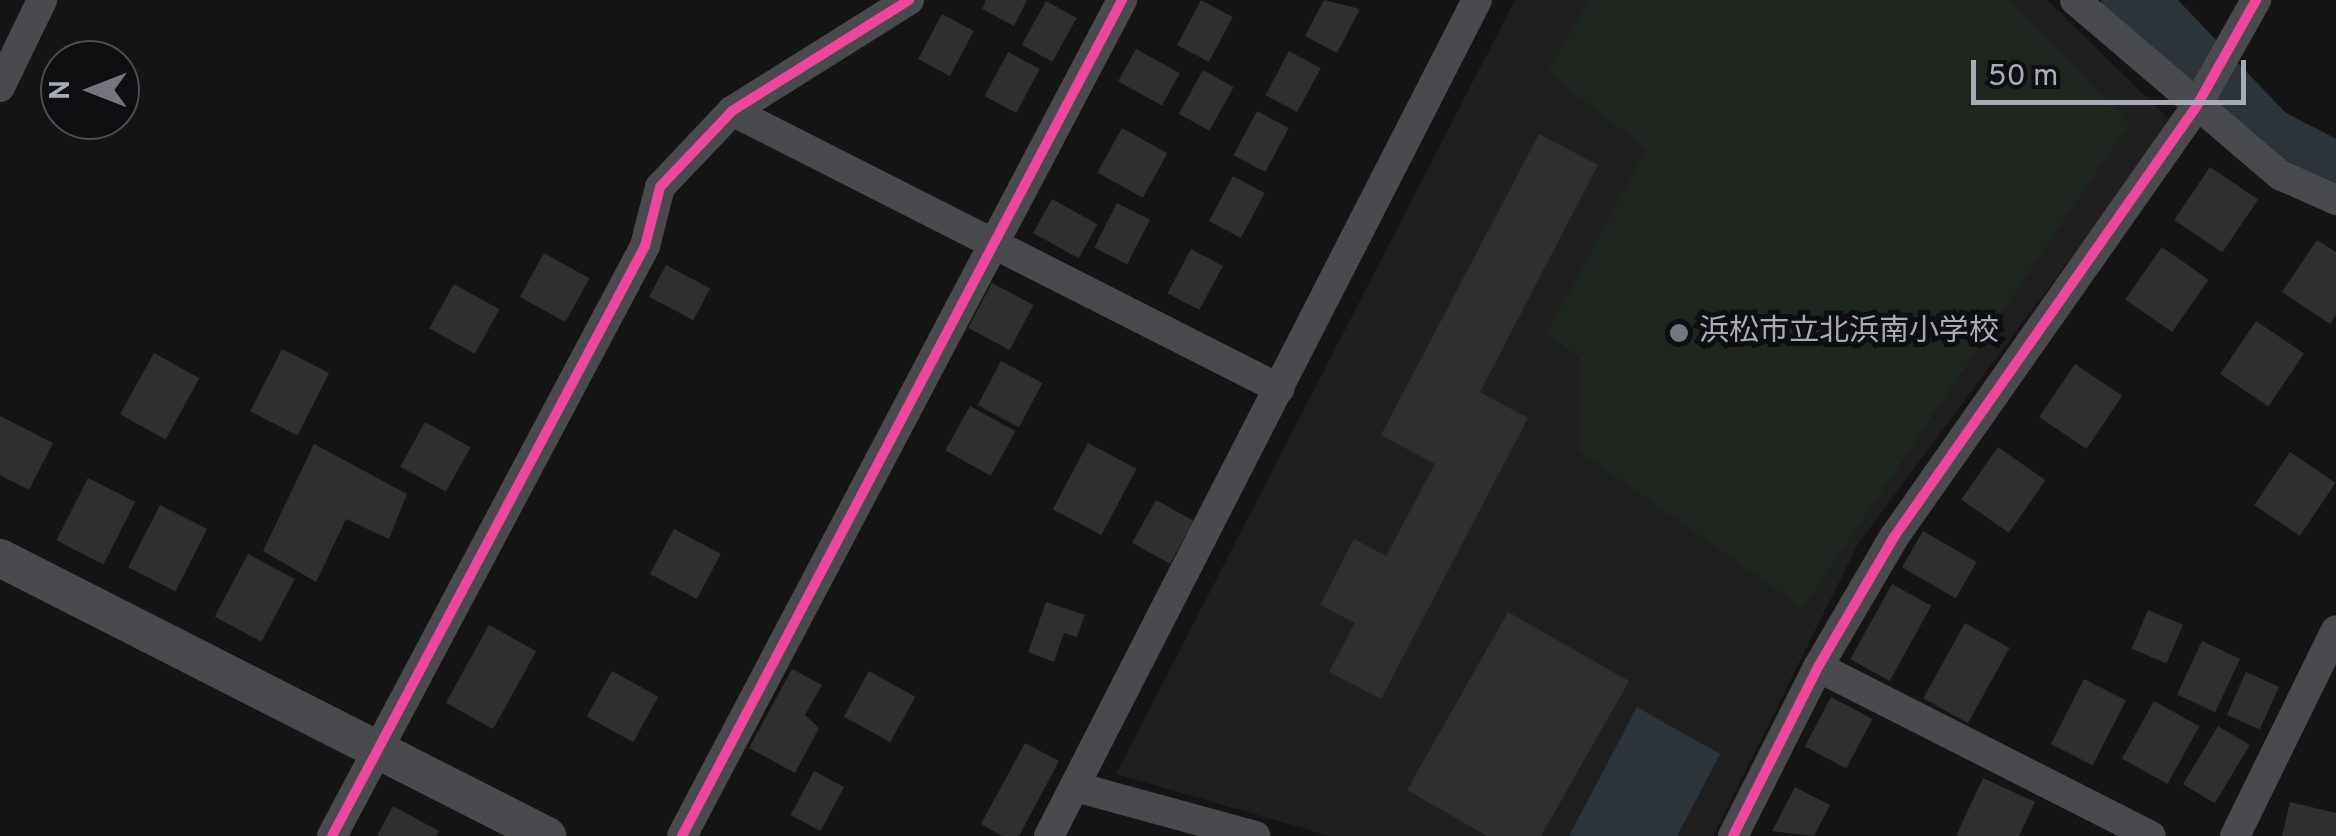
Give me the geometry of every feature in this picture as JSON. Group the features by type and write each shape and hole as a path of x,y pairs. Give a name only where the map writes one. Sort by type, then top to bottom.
{"street":[{"path":"0,87 42,0"},
{"path":"332,836 645,246 660,187 732,111 909,0"},
{"path":"682,836 992,240 1122,0"},
{"path":"2076,0 2200,101 2280,175 2336,200"},
{"path":"1733,836 1818,667 1894,537 2200,101 2256,0"},
{"path":"1049,836 1280,389 1464,5"},
{"path":"732,111 1280,389"},
{"path":"0,558 547,836"},
{"path":"2235,836 2336,630"},
{"path":"1818,667 2151,836"},
{"path":"1076,787 1255,836"}],"shaded area":[{"name":"浜松市立北浜南小学校","path":"1515,0 2047,0 2172,122 1858,544 1713,836 1330,836 1116,774"},
{"path":"1589,0 2011,0 2129,124 1803,608 1579,451 1579,358 1547,333 1646,149 1547,72"},
{"path":"1637,707 1720,754 1677,836 1569,836"}],"building":[{"path":"986,0 1027,0 1014,26 982,9"},
{"path":"1201,0 1233,17 1209,62 1177,45"},
{"path":"1324,0 1360,9 1337,53 1305,36"},
{"path":"1046,1 1077,18 1052,62 1022,45"},
{"path":"942,14 974,31 950,76 918,59"},
{"path":"1136,49 1180,73 1162,106 1118,81"},
{"path":"1289,51 1321,68 1297,112 1266,95"},
{"path":"1008,52 1040,69 1016,113 985,96"},
{"path":"1203,70 1234,87 1209,131 1179,114"},
{"path":"1257,111 1289,128 1265,172 1234,155"},
{"path":"1122,128 1167,153 1143,198 1097,173"},
{"path":"1539,134 1598,165 1480,392 1528,418 1381,699 1329,672 1355,623 1320,605 1354,539 1386,556 1435,464 1381,435"},
{"path":"2210,167 2258,199 2222,252 2174,220"},
{"path":"1233,176 1265,193 1241,238 1209,221"},
{"path":"1052,199 1097,224 1079,258 1033,233"},
{"path":"1117,203 1150,220 1127,264 1094,248"},
{"path":"2317,240 2336,252 2336,315 2330,324 2282,292"},
{"path":"2162,247 2209,280 2172,332 2125,299"},
{"path":"1191,249 1223,266 1199,310 1168,293"},
{"path":"544,253 589,278 565,322 520,297"},
{"path":"666,265 710,288 693,320 649,297"},
{"path":"992,283 1033,305 1010,350 968,328"},
{"path":"454,284 499,309 475,354 429,329"},
{"path":"2256,321 2304,353 2268,406 2220,374"},
{"path":"282,349 329,373 297,435 250,411"},
{"path":"154,353 199,378 166,439 120,414"},
{"path":"1001,361 1042,383 1019,427 978,405"},
{"path":"2075,364 2122,396 2086,449 2039,417"},
{"path":"970,406 1015,431 991,476 945,451"},
{"path":"0,416 53,443 29,490 0,475"},
{"path":"425,422 470,447 446,492 400,467"},
{"path":"1088,443 1137,469 1101,535 1053,509"},
{"path":"314,444 407,494 389,539 346,519 316,582 263,551"},
{"path":"1998,447 2046,480 2009,533 1961,499"},
{"path":"2290,452 2336,483 2300,536 2254,505"},
{"path":"88,478 135,502 103,564 56,540"},
{"path":"1156,500 1194,521 1170,564 1132,543"},
{"path":"160,505 207,529 175,591 128,567"},
{"path":"674,529 721,554 697,599 650,574"},
{"path":"1923,531 1977,562 1956,598 1902,567"},
{"path":"248,554 295,579 261,642 215,617"},
{"path":"1892,584 1931,606 1890,681 1850,659"},
{"path":"1046,602 1085,615 1077,637 1064,633 1054,662 1028,652"},
{"path":"2148,610 2183,625 2167,664 2132,649"},
{"path":"1508,612 1629,681 1541,836 1487,836 1407,790"},
{"path":"1965,623 2010,648 1968,723 1923,698"},
{"path":"489,625 536,651 493,729 446,703"},
{"path":"2202,641 2240,659 2215,712 2177,694"},
{"path":"792,669 822,685 805,715 819,728 795,773 749,748"},
{"path":"612,671 658,697 633,742 587,716"},
{"path":"869,671 915,697 890,742 844,716"},
{"path":"2246,672 2279,687 2260,730 2227,715"},
{"path":"2084,679 2126,700 2093,765 2051,744"},
{"path":"1831,697 1872,719 1846,769 1805,746"},
{"path":"2154,701 2199,726 2167,784 2122,759"},
{"path":"2218,726 2250,745 2215,803 2183,784"},
{"path":"1025,743 1059,761 1019,836 1002,836 981,824"},
{"path":"814,771 844,787 821,831 791,815"},
{"path":"1983,778 2035,802 2019,836 1956,836"},
{"path":"1795,787 1830,805 1814,836 1772,831"},
{"path":"2290,802 2336,813 2336,836 2282,836"},
{"path":"393,806 439,831 436,836 377,836"}],"waterway":[{"path":"2133,0 2266,139 2336,175"}],"cycle path":[{"path":"332,836 645,246 660,187 732,111 909,0"},
{"path":"682,836 1122,0"},
{"path":"1733,836 1818,667 1894,537 2196,107 2256,0"}],"place":[{"name":"浜松市立北浜南小学校","path":"1679,333"}]}
